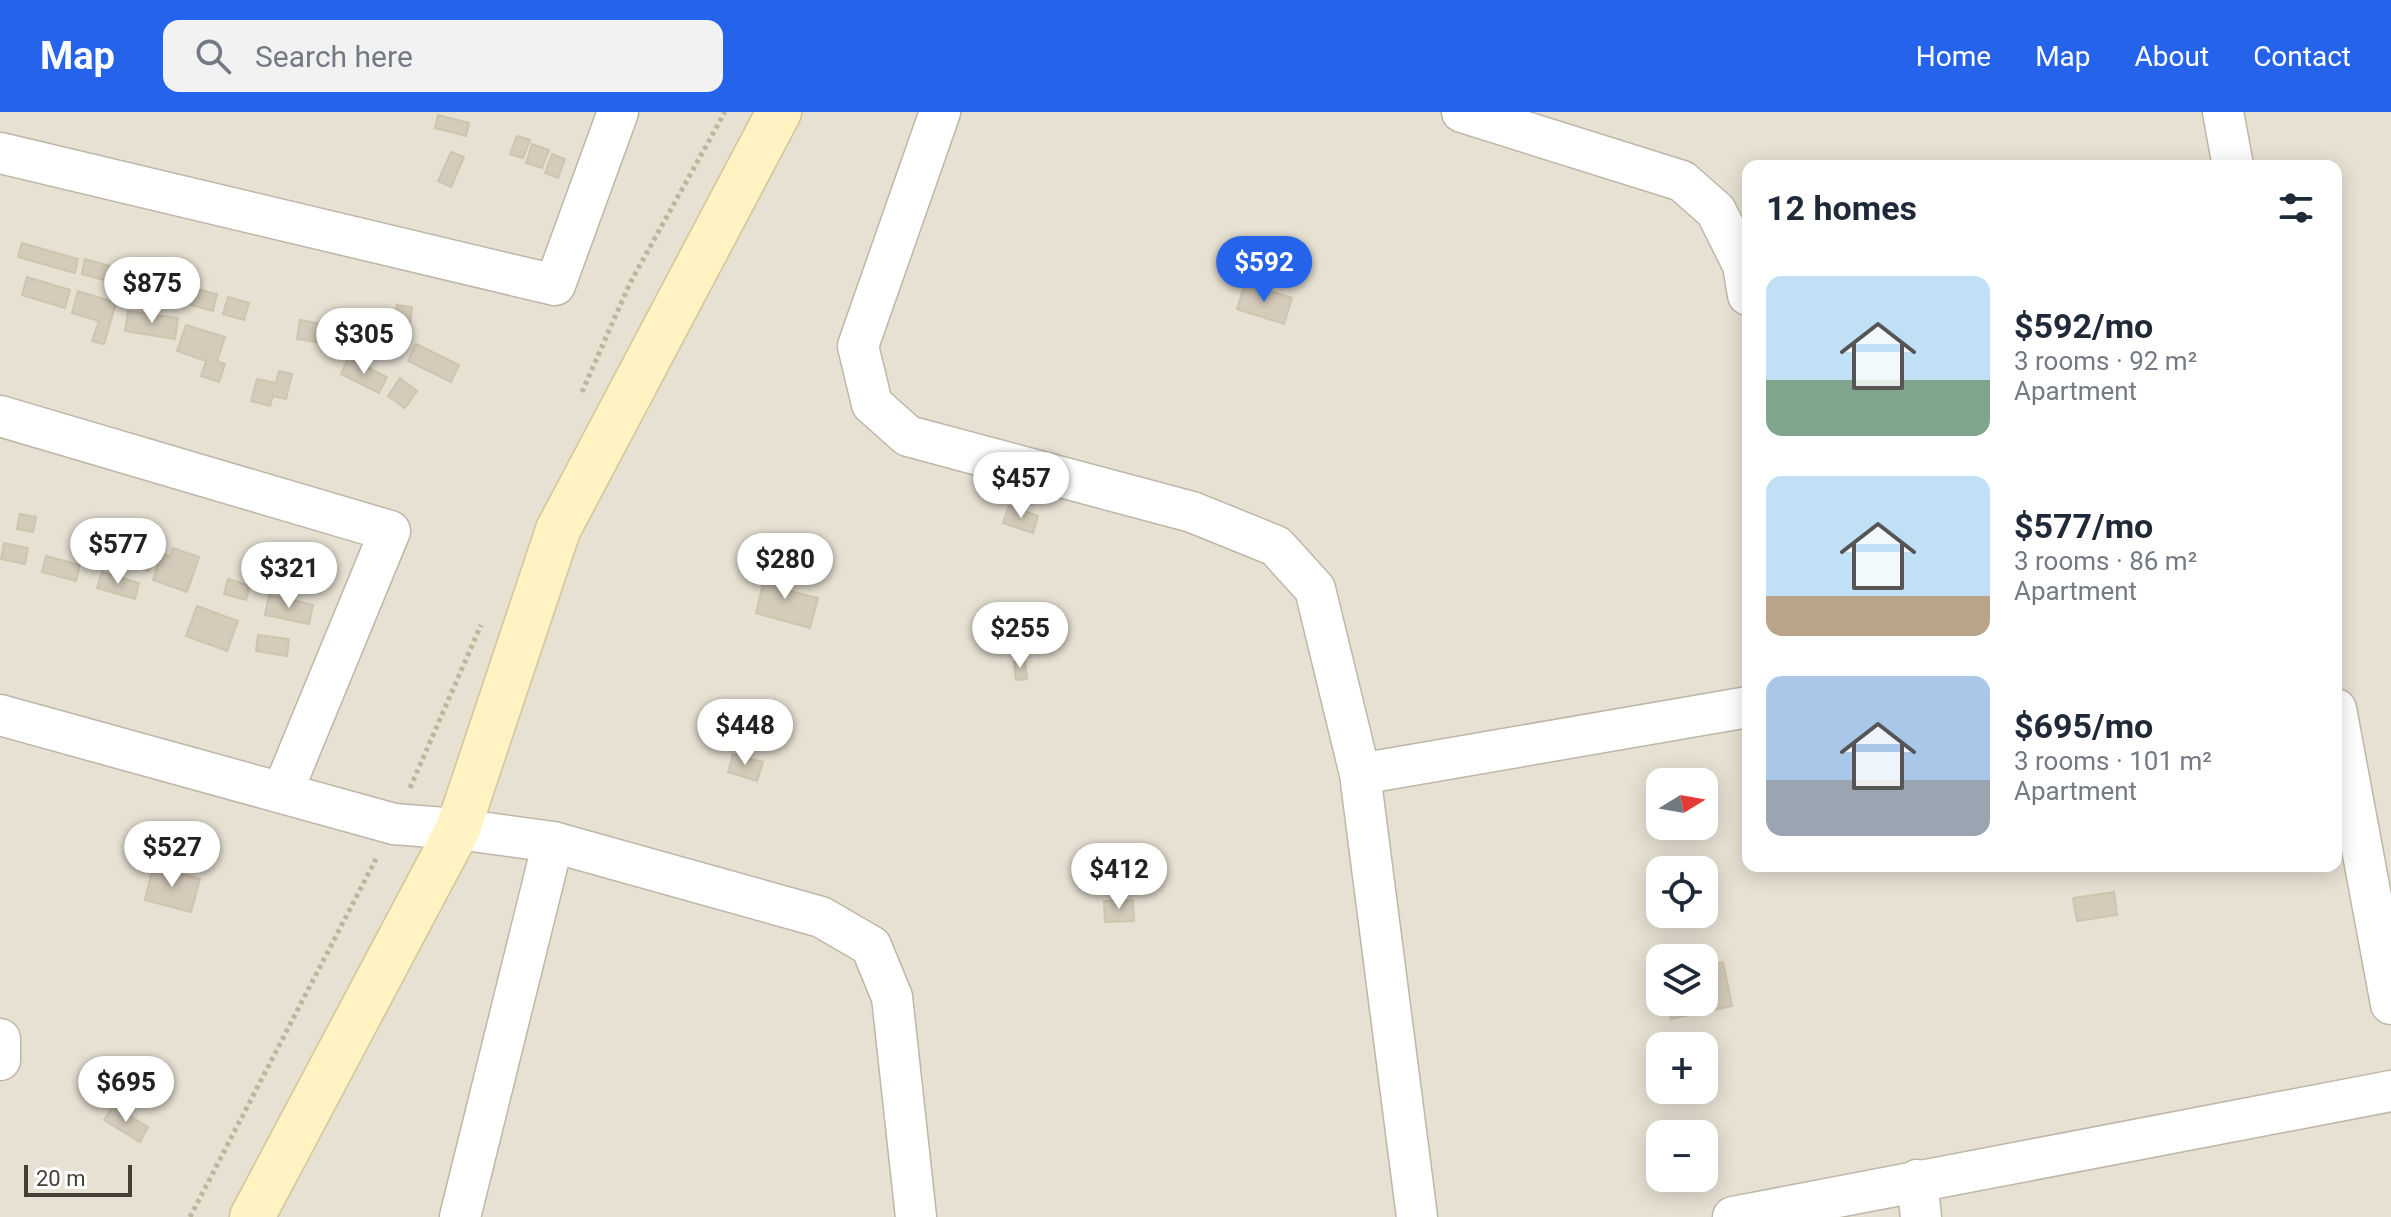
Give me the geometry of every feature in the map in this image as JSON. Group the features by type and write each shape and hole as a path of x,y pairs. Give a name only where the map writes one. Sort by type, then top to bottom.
{"street":[{"path":"2,159 555,285 618,112"},
{"path":"252,1217 458,829 558,530 779,112"},
{"path":"940,112 858,346 872,404 908,436 1192,512 1276,546 1315,589 1360,774 1417,1217"},
{"path":"1462,112 1682,181 1716,211 1742,263"},
{"path":"2223,112 2232,160"},
{"path":"0,416 390,531 282,793"},
{"path":"1360,774 1742,708"},
{"path":"0,715 394,824 553,842 821,917 871,946 892,997 916,1217"},
{"path":"2342,741 2391,1004"},
{"path":"460,1217 553,842"},
{"path":"0,1039 0,1060"},
{"path":"1733,1217 1919,1199 2391,1091"}],"path":[{"path":"579,400 630,283 725,112"},
{"path":"190,1217 394,824 483,619"}],"shaded area":[{"path":"0,112 2391,112 2391,1217 0,1217"}],"building":[{"path":"438,115 469,123 466,136 435,128"},
{"path":"517,136 530,140 523,158 510,154"},
{"path":"532,144 549,150 542,168 526,163"},
{"path":"451,152 464,157 451,187 438,181"},
{"path":"552,154 565,159 558,178 545,173"},
{"path":"22,243 78,259 75,273 18,257"},
{"path":"85,259 128,271 125,286 82,274"},
{"path":"137,276 181,288 177,301 133,289"},
{"path":"27,277 70,290 65,308 22,295"},
{"path":"1245,283 1292,298 1284,324 1237,309"},
{"path":"192,288 217,294 213,311 188,304"},
{"path":"78,291 116,303 104,344 92,341 99,321 72,313"},
{"path":"228,297 249,303 244,320 223,314"},
{"path":"397,305 412,307 410,325 395,322"},
{"path":"128,311 178,318 175,339 125,331"},
{"path":"300,320 338,327 335,345 297,339"},
{"path":"186,325 225,337 217,361 225,364 219,382 201,376 206,361 177,351"},
{"path":"416,344 459,365 451,382 408,361"},
{"path":"348,358 387,377 379,393 341,374"},
{"path":"279,371 292,374 286,399 273,396 270,406 251,401 257,379 276,383"},
{"path":"400,378 417,391 405,408 388,396"},
{"path":"1009,506 1038,516 1033,533 1003,523"},
{"path":"20,514 36,517 33,532 17,529"},
{"path":"4,543 28,548 25,564 1,559"},
{"path":"115,544 153,557 148,571 110,558"},
{"path":"173,548 199,557 187,592 153,580 162,553 170,557"},
{"path":"46,556 80,565 76,581 42,572"},
{"path":"766,571 793,578 790,591 818,598 810,628 756,613"},
{"path":"102,572 139,583 135,599 97,588"},
{"path":"228,579 250,586 246,600 224,594"},
{"path":"269,595 313,605 309,624 265,615"},
{"path":"197,606 238,621 227,651 186,636"},
{"path":"258,635 289,639 287,656 256,651"},
{"path":"1025,661 1027,679 1016,680 1014,662"},
{"path":"733,754 763,762 757,781 728,772"},
{"path":"153,866 200,879 191,912 145,900"},
{"path":"2114,892 2117,915 2077,921 2073,898"},
{"path":"1133,900 1134,921 1105,922 1104,901"},
{"path":"1723,962 1732,1006 1718,1009 1718,963"},
{"path":"113,1106 148,1127 140,1142 104,1120"}]}
